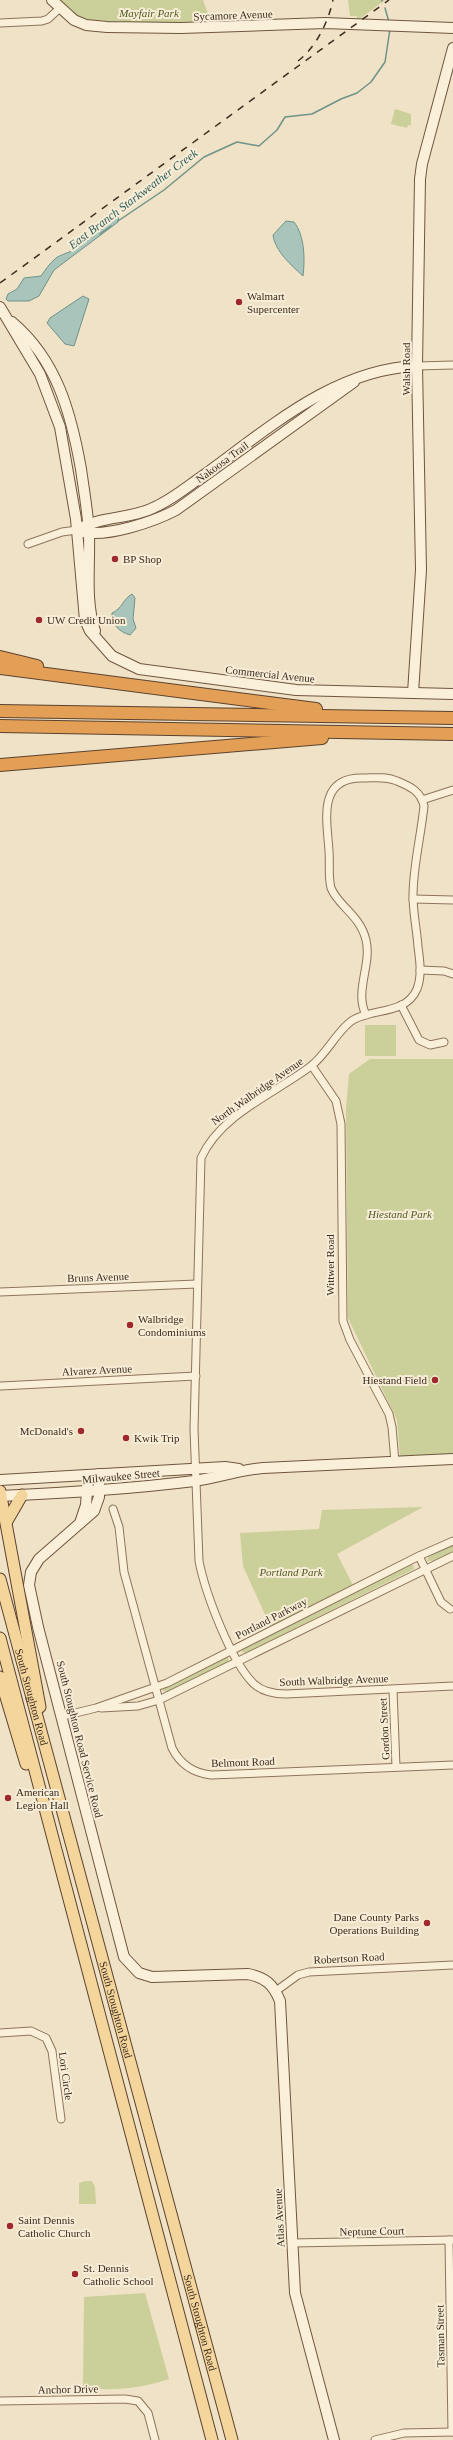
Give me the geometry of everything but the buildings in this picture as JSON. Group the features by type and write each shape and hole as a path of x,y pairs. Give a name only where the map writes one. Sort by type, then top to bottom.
{"highway":[{"path":"0,657 100,681"},
{"path":"0,668 315,709 450,718"},
{"path":"0,711 450,718"},
{"path":"0,726 453,734"},
{"path":"3,765 294,740 427,733"}],"main road":[{"path":"0,1494 7,1521 39,1698 44,1743"},
{"path":"7,1521 22,1495"},
{"name":"South Stoughton Road","path":"0,1579 233,2440"},
{"name":"South Stoughton Road","path":"0,1638 212,2440"},
{"path":"0,1677 57,1857"},
{"path":"93,1994 110,1989"}],"street":[{"name":"Sycamore Avenue","path":"52,0 74,20 86,25 107,27 181,28 325,24 453,28"},
{"path":"0,22 42,21 48,19 60,8"},
{"name":"Walsh Road","path":"413,693 420,570 417,366 422,164 453,48"},
{"name":"Commercial Avenue","path":"0,307 40,374 53,405 62,438 77,530 83,614 87,628 115,658 138,669 296,690 453,694"},
{"name":"Commercial Avenue","path":"8,319 32,341 40,352 62,392 77,445 89,528 91,611 97,639"},
{"name":"Nakoosa Trail","path":"28,544 62,532 89,528 155,507 309,401 338,384 390,368 453,365"},
{"path":"366,1015 361,995 368,956 366,939 357,919 334,893 331,886 326,826 327,806 334,788 350,778 388,778 414,790 422,800 453,790"},
{"name":"North Walbridge Avenue","path":"195,1469 197,1284 201,1158 208,1142 232,1121 312,1066 330,1048 348,1023 366,1015 401,1005 417,990 420,970 413,899 423,817 422,800"},
{"path":"413,899 453,900"},
{"path":"420,970 444,971 453,974"},
{"path":"401,1005 418,1040 430,1045 444,1042"},
{"name":"Wittwer Road","path":"312,1066 336,1101 341,1124 343,1321 350,1340 390,1418 395,1462"},
{"name":"Bruns Avenue","path":"0,1292 197,1284"},
{"name":"Alvarez Avenue","path":"1,1386 196,1376"},
{"name":"Milwaukee Street","path":"0,1494 22,1495 100,1491 195,1481 243,1470 453,1459"},
{"name":"Milwaukee Street","path":"0,1480 225,1467 243,1470"},
{"name":"South Walbridge Avenue","path":"195,1469 199,1561 202,1579 233,1650 255,1684 275,1693 393,1690 453,1686"},
{"name":"South Stoughton Road Service Road","path":"99,1474 100,1491 94,1511 39,1559 31,1572 29,1585 122,1951 130,1965 139,1973 162,1977 248,1974 262,1977 271,1984 276,1991"},
{"path":"80,1523 85,1510 88,1475"},
{"name":"Belmont Road","path":"113,1509 119,1526 124,1572 155,1688 174,1752 183,1764 199,1773 211,1775 453,1765"},
{"name":"Portland Parkway","path":"63,1716 96,1708 155,1688 419,1556 453,1542"},
{"path":"419,1556 441,1602 450,1610"},
{"name":"Portland Parkway","path":"96,1708 138,1706 159,1700 453,1556"},
{"name":"Gordon Street","path":"393,1690 396,1767"},
{"name":"Robertson Road","path":"276,1991 298,1975 309,1972 453,1965"},
{"name":"Atlas Avenue","path":"276,1991 281,2010 292,2243 296,2296 334,2440"},
{"name":"Lori Circle","path":"0,2033 31,2031 42,2035 48,2041 52,2051 61,2119"},
{"name":"Neptune Court","path":"292,2243 451,2240"},
{"name":"Tasman Street","path":"451,2240 453,2432"},
{"name":"Anchor Drive","path":"0,2401 136,2401 144,2405 148,2413 155,2440"},
{"path":"375,2440 404,2433 453,2432"}],"green space":[{"name":"Mayfair Park","path":"59,0 203,0 213,27 98,23 79,17"},
{"path":"348,0 385,0 357,21 357,16 350,16"},
{"path":"395,109 411,114 411,126 408,125 407,128 391,124"},
{"path":"365,1025 396,1025 396,1056 365,1056"},
{"name":"Hiestand Park","path":"370,1059 453,1059 453,1454 400,1457 397,1420 348,1318 346,1109 349,1074"},
{"name":"Portland Park","path":"423,1507 337,1554 354,1587 271,1628 243,1566 240,1533 319,1529 322,1510"},
{"path":"453,1544 453,1552 432,1561 427,1561 429,1555"},
{"path":"411,1564 413,1565 414,1569 246,1653 242,1652 243,1648"},
{"path":"227,1656 229,1662 167,1692 163,1691 163,1687"},
{"path":"92,2181 95,2187 96,2204 79,2204 79,2183"},
{"path":"145,2293 169,2379 138,2387 105,2389 83,2387 84,2297"}],"water":[{"path":"119,214 118,222 54,270 39,296 29,301 8,301 6,299 8,294 17,289 24,278 41,276 56,258 73,250 77,244 88,240 97,230"},
{"path":"286,221 294,222 300,234 304,256 303,276 284,257 274,241 273,235"},
{"path":"83,296 89,299 74,346 65,344 47,323 50,318"},
{"path":"132,594 135,598 133,619 136,628 130,635 117,627 113,621 112,613 118,609"}],"waterway":[{"name":"East Branch Starkweather Creek","path":"385,8 389,22"},
{"name":"East Branch Starkweather Creek","path":"118,221 164,190 204,157 237,142 259,146 277,130 285,117 312,114 341,99 357,93 371,82 385,62 390,29"},
{"name":"East Branch Starkweather Creek","path":"100,234 111,226"}],"railway":[{"path":"298,61 316,42 328,17 333,0"},
{"path":"0,283 389,0"}],"place":[{"name":"Walmart Supercenter","path":"239,302"},
{"name":"BP Shop","path":"115,559"},
{"name":"UW Credit Union","path":"39,620"},
{"name":"Walbridge Condominiums","path":"130,1325"},
{"name":"Hiestand Field","path":"435,1380"},
{"name":"McDonald's","path":"81,1431"},
{"name":"Kwik Trip","path":"126,1438"},
{"name":"American Legion Hall","path":"8,1798"},
{"name":"Dane County Parks Operations Building","path":"427,1923"},
{"name":"Saint Dennis Catholic Church","path":"10,2226"},
{"name":"St. Dennis Catholic School","path":"75,2274"}]}
